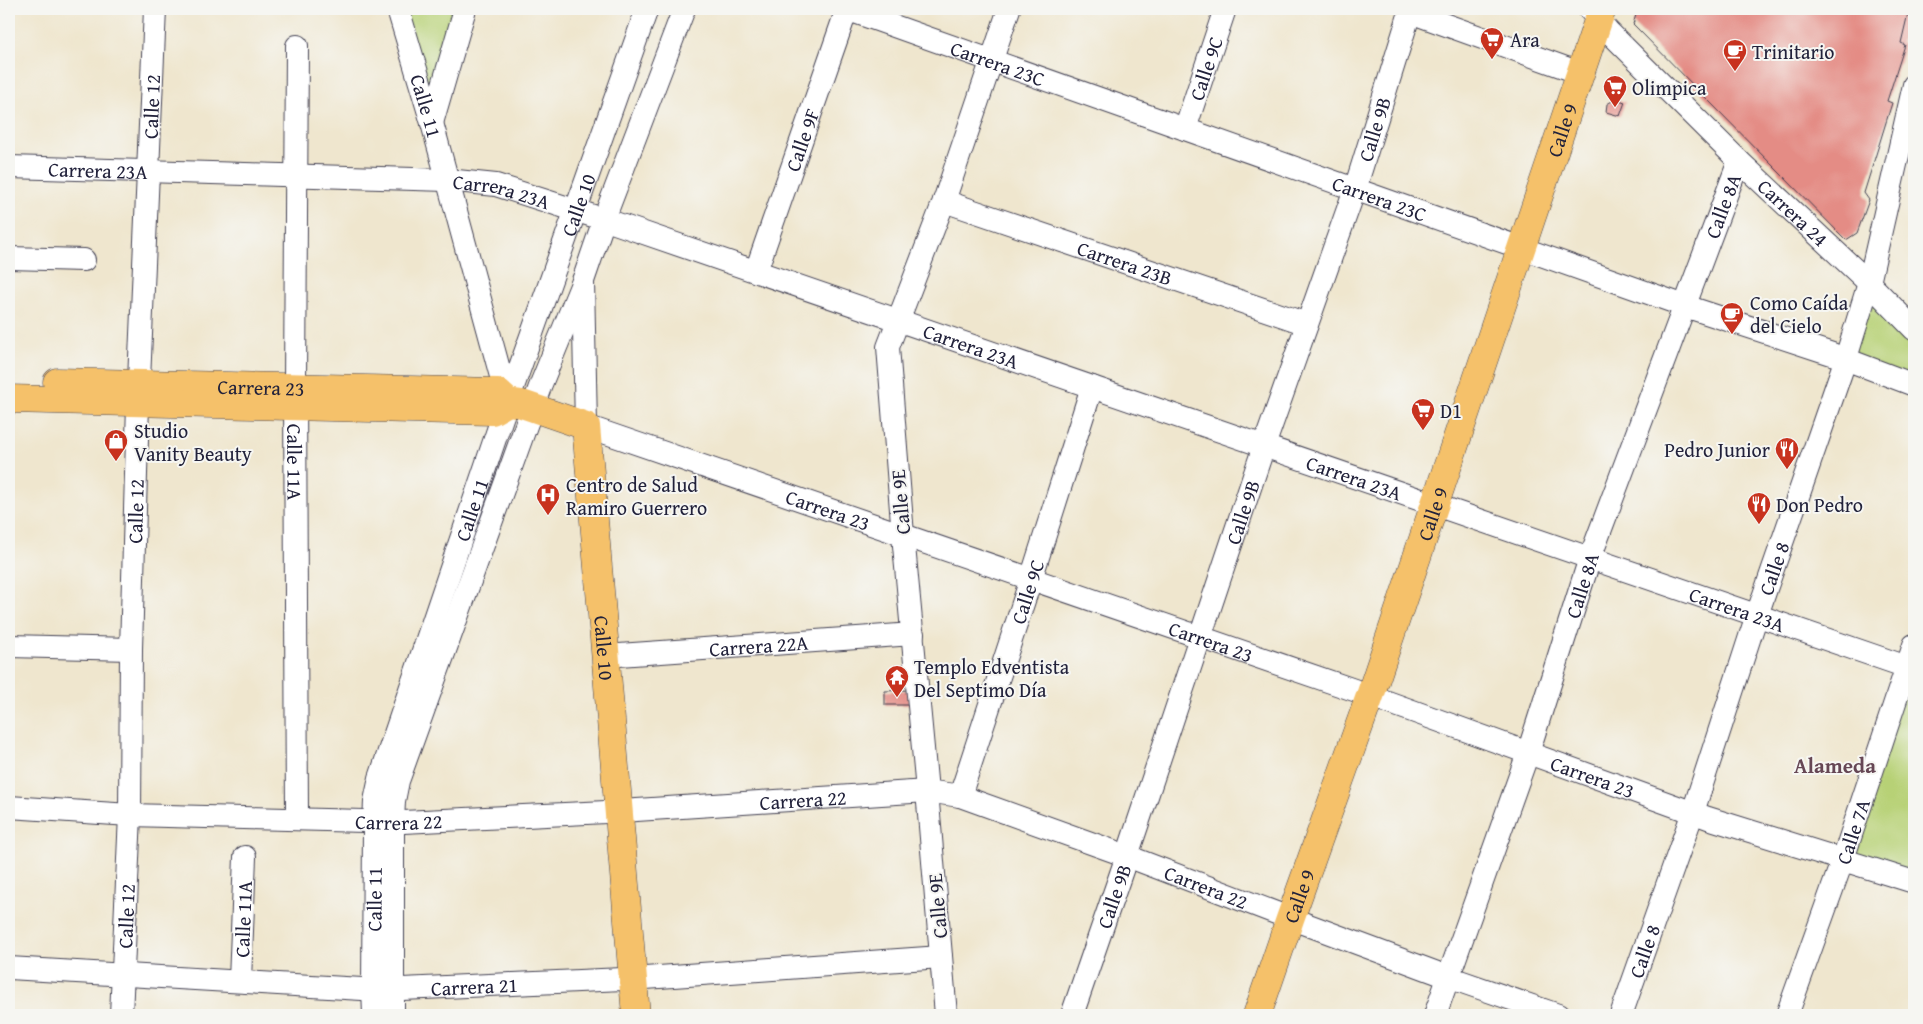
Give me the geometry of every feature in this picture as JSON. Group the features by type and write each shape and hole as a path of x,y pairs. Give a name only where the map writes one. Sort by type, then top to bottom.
{"main road":[{"name":"Calle 9","path":"1257,1015 1370,696 1580,73 1596,12"},
{"name":"Carrera 23","path":"9,382 139,394"},
{"name":"Carrera 23","path":"9,399 139,394 295,397 497,392 521,404 586,426"},
{"name":"Calle 10","path":"586,426 636,1015"}],"street":[{"name":"Calle 12","path":"121,1015 130,815 131,649 139,394 155,9"},
{"name":"Calle 11","path":"374,1015 382,989 384,822 375,801 380,778 521,404 447,180 398,9"},
{"path":"432,123 465,9"},
{"name":"Calle 10","path":"521,404 575,211 647,9"},
{"name":"Calle 10","path":"521,404 583,281 604,220 684,9"},
{"name":"Carrera 23C","path":"847,9 1685,306 1846,358 1914,385"},
{"name":"Calle 9F","path":"756,271 847,9"},
{"name":"Calle 9E","path":"946,1015 888,347 944,201 1009,9"},
{"name":"Calle 9C","path":"1184,129 1225,9"},
{"path":"1411,10 1580,73"},
{"name":"Calle 9B","path":"1072,1015 1264,446 1355,190 1411,10"},
{"name":"Carrera 24","path":"1596,12 1739,160 1869,283 1914,329"},
{"name":"Calle 11A","path":"297,46 295,397 297,819"},
{"name":"Calle 8","path":"1621,1015 1693,812 1757,615 1846,358 1904,168 1914,85"},
{"name":"Calle 8A","path":"1434,1015 1528,753 1590,558 1739,160"},
{"name":"Carrera 23A","path":"9,168 447,180 496,185 756,271 1907,667"},
{"name":"Carrera 23B","path":"944,201 1307,324"},
{"path":"9,258 84,260"},
{"name":"Calle 10","path":"583,281 586,426"},
{"name":"Calle 9C","path":"960,796 1092,387"},
{"name":"Carrera 23","path":"586,426 1370,696 1693,812 1914,882"},
{"name":"Carrera 22A","path":"605,656 913,634"},
{"path":"9,646 131,649"},
{"name":"Calle 7A","path":"1787,1015 1914,646"},
{"name":"Carrera 22","path":"9,807 130,815 384,822 619,811 927,791 960,796 1127,856 1448,977 1558,1015"},
{"name":"Calle 11A","path":"240,980 245,857"},
{"name":"Carrera 21","path":"9,968 382,989 632,978 941,957"},
{"name":"Calle 11","path":"382,989 394,1015"}],"green space":[{"path":"398,9 465,9 432,123"},
{"path":"1869,283 1914,329 1914,385 1846,358"},
{"path":"1914,645 1914,882 1843,859"}],"building":[{"path":"1638,9 1909,9 1901,43 1905,45 1887,101 1892,103 1864,193 1869,200 1857,233 1846,240 1633,24"},
{"name":"Olimpica","path":"1616,99 1625,102 1620,116 1606,112 1607,104"},
{"name":"Templo Edventista Del Septimo Día","path":"908,690 909,705 885,705 885,691"}],"place":[{"name":"Ara","path":"1492,60"},
{"name":"Trinitario","path":"1735,72"},
{"name":"Olimpica","path":"1615,108"},
{"name":"Como Caída del Cielo","path":"1732,335"},
{"name":"D1","path":"1423,431"},
{"name":"Studio Vanity Beauty","path":"116,462"},
{"name":"Pedro Junior","path":"1787,470"},
{"name":"Centro de Salud Ramiro Guerrero","path":"548,516"},
{"name":"Don Pedro","path":"1759,525"},
{"name":"Templo Edventista Del Septimo Día","path":"897,698"}],"district":[{"name":"Alameda","path":"1835,765"}]}
